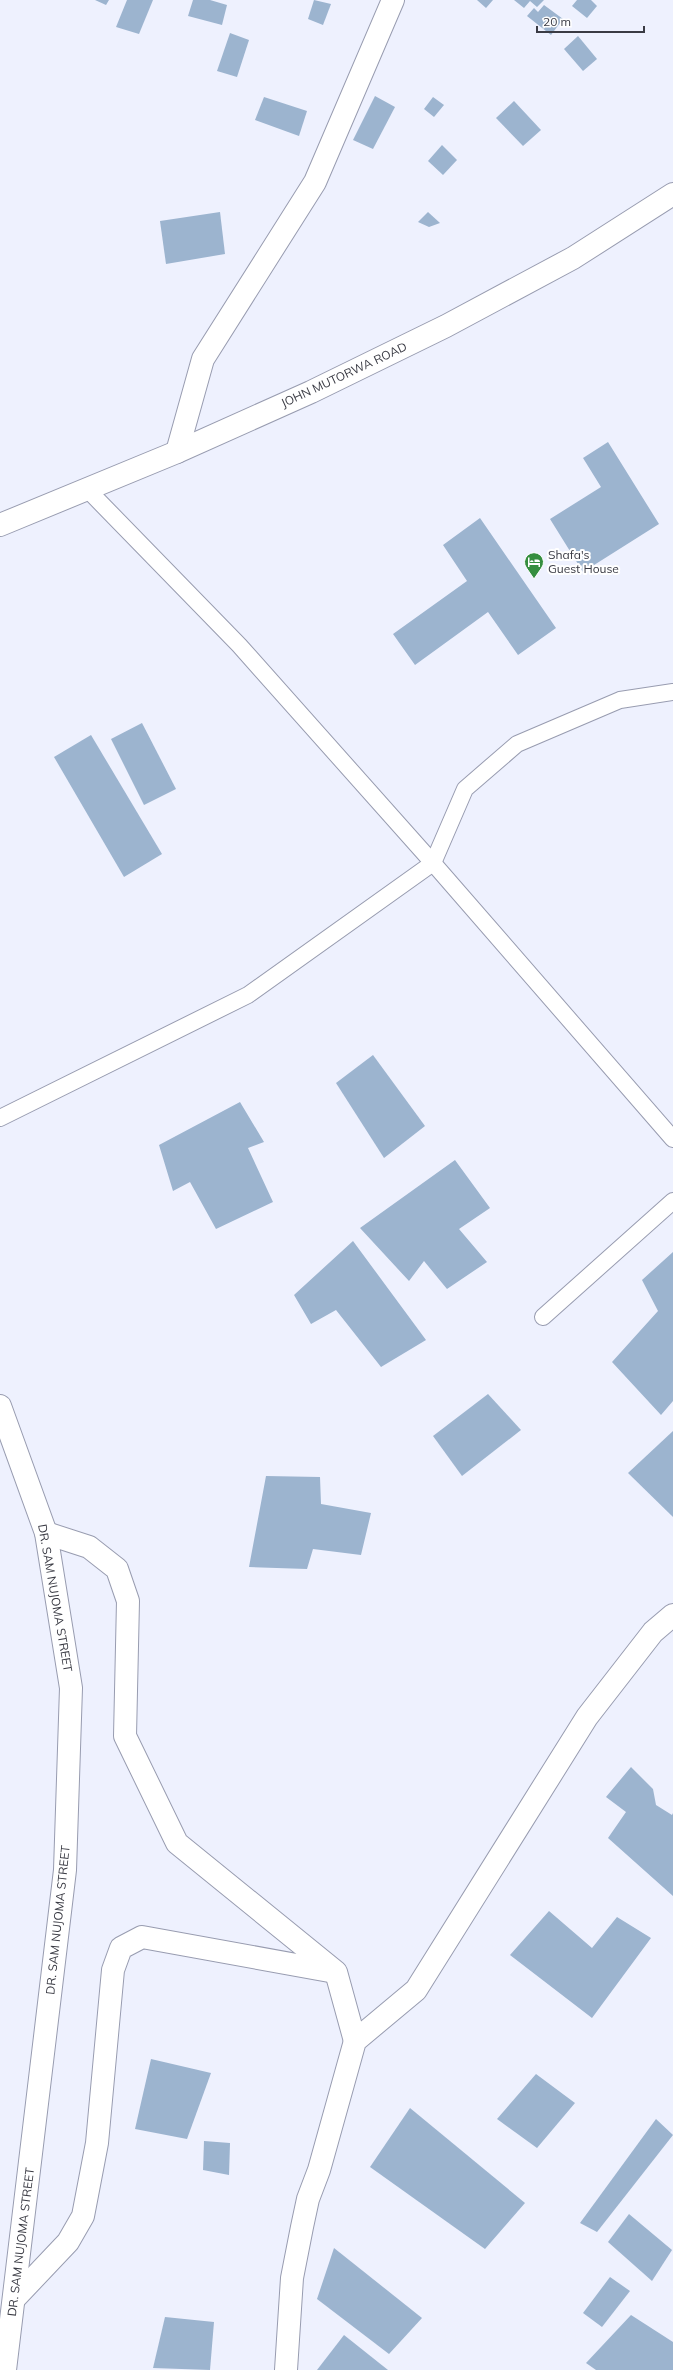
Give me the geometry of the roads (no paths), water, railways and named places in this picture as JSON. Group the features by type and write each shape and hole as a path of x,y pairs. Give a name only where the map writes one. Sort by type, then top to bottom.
{"street":[{"path":"176,452 203,359 315,182 394,0"},
{"name":"JOHN MUTORWA ROAD","path":"0,525 176,452 311,392 446,326 573,258 673,194"},
{"name":"DR. SAM NUJOMA STREET","path":"0,1406 46,1533 71,1688 65,1870 14,2298 4,2357"},
{"path":"46,1533 89,1546 117,1569 128,1601 125,1736 177,1843 336,1972 355,2041 319,2170 308,2200 302,2227 292,2278 286,2370"},
{"path":"355,2041 416,1990 587,1717 653,1632 673,1615"},
{"path":"14,2298 68,2242 83,2216 97,2143 113,1970 121,1948 142,1937 336,1972"}],"lane":[{"path":"87,489 239,645 433,863 673,1140"},
{"path":"0,1118 248,995 433,863 465,789 517,744 620,700 673,692"},
{"path":"543,1317 673,1201"}],"place":[{"name":"Shafa's Guest House","path":"534,579"}]}
